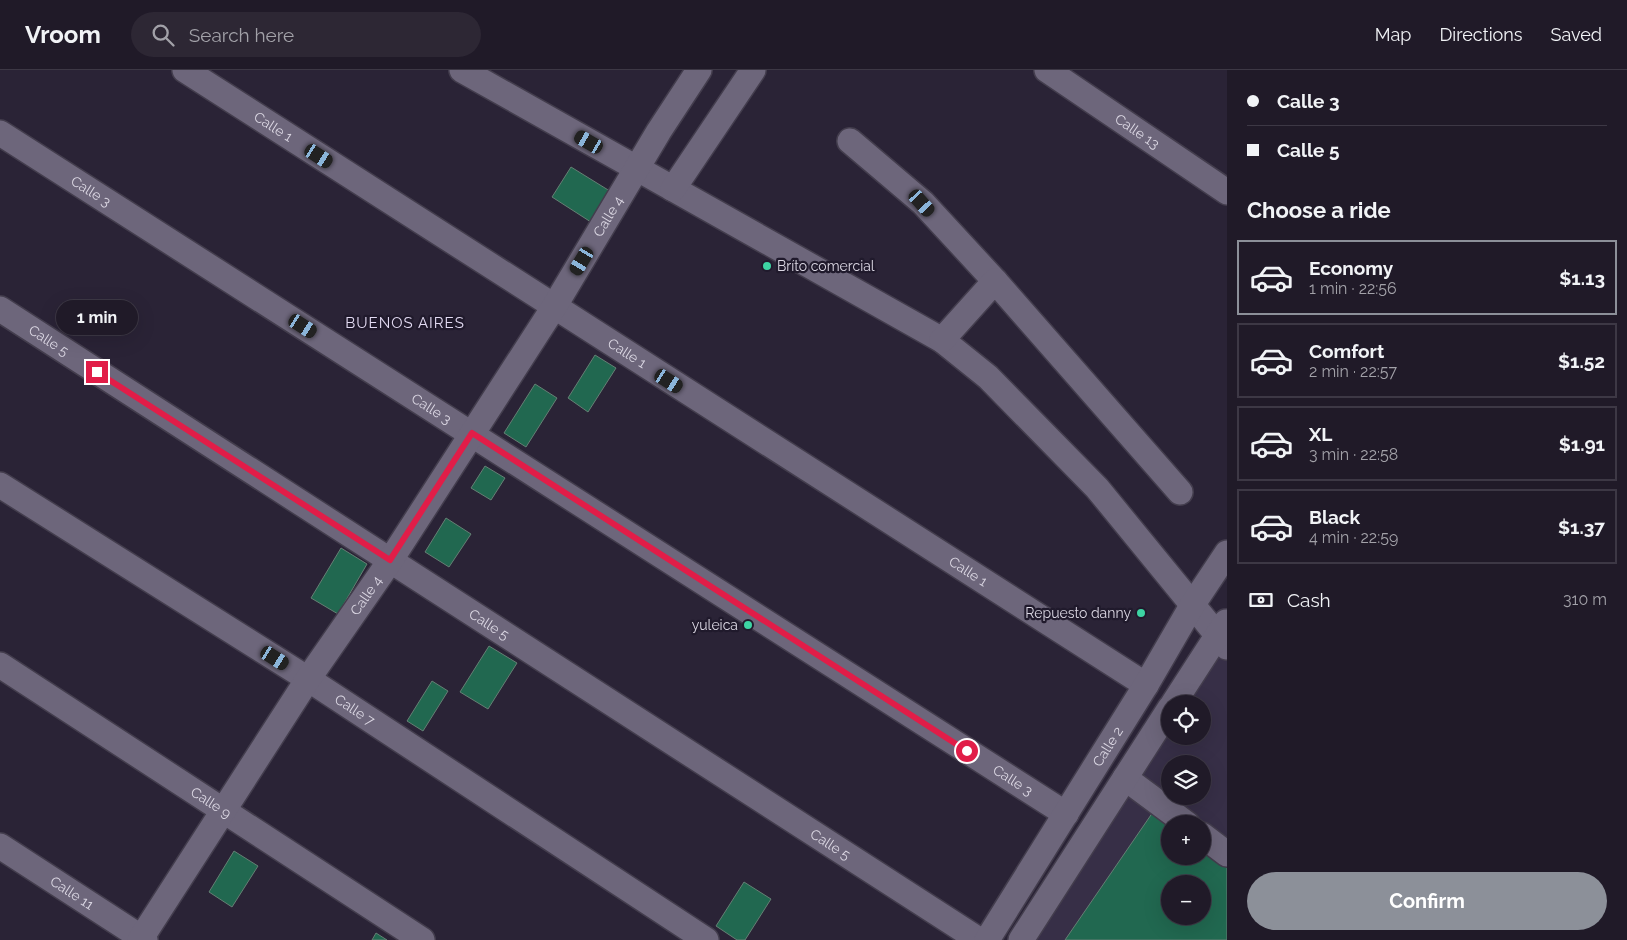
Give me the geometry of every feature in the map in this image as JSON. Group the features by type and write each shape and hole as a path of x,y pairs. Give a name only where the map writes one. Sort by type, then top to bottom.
{"street":[{"name":"Calle 1","path":"185,70 1146,685"},
{"path":"462,70 942,340 988,377 1097,488 1193,604 1224,635 1180,695"},
{"name":"Calle 4","path":"142,939 308,679 390,560 554,307 636,169 699,70"},
{"path":"673,189 753,70"},
{"name":"Calle 13","path":"1047,70 1227,192"},
{"name":"Calle 3","path":"0,133 1066,814"},
{"path":"850,141 922,203 995,281 1180,492"},
{"path":"942,340 995,281"},
{"name":"Calle 5","path":"0,309 979,940"},
{"name":"Calle 7","path":"0,485 308,679 706,940"},
{"name":"Calle 2","path":"987,940 1146,685 1193,604 1227,553"},
{"name":"Calle 9","path":"0,666 422,940"},
{"path":"1021,940 1161,722"},
{"path":"1111,742 1131,769 1178,815"},
{"path":"1211,842 1227,854"},
{"name":"Calle 11","path":"0,846 142,939"}],"shaded area":[{"path":"1215,638 1227,648 1227,940 1027,940 1161,725 1161,745 1211,745 1211,695 1180,695"}],"building":[{"path":"571,167 613,193 594,224 552,197"},
{"path":"595,355 616,368 588,412 568,398"},
{"path":"535,384 557,398 526,447 504,433"},
{"path":"485,466 505,478 491,500 471,488"},
{"path":"446,518 471,534 449,567 425,552"},
{"path":"341,548 367,564 338,614 311,598"},
{"path":"489,646 517,663 488,709 460,692"},
{"path":"432,681 448,691 423,731 407,721"},
{"path":"1153,812 1161,818 1161,865 1211,865 1211,853 1227,864 1227,940 1065,940"},
{"path":"234,851 258,866 232,907 209,892"},
{"path":"744,882 771,899 745,940 737,940 716,926"},
{"path":"376,933 387,940 372,940"}],"place":[{"name":"Bríto comercial","path":"767,266"},
{"name":"Repuesto danny","path":"1141,613"},
{"name":"yuleica","path":"748,625"}],"district":[{"name":"BUENOS AIRES","path":"405,323"}],"route":[{"path":"97,372 390,560 472,433 967,751"}]}
